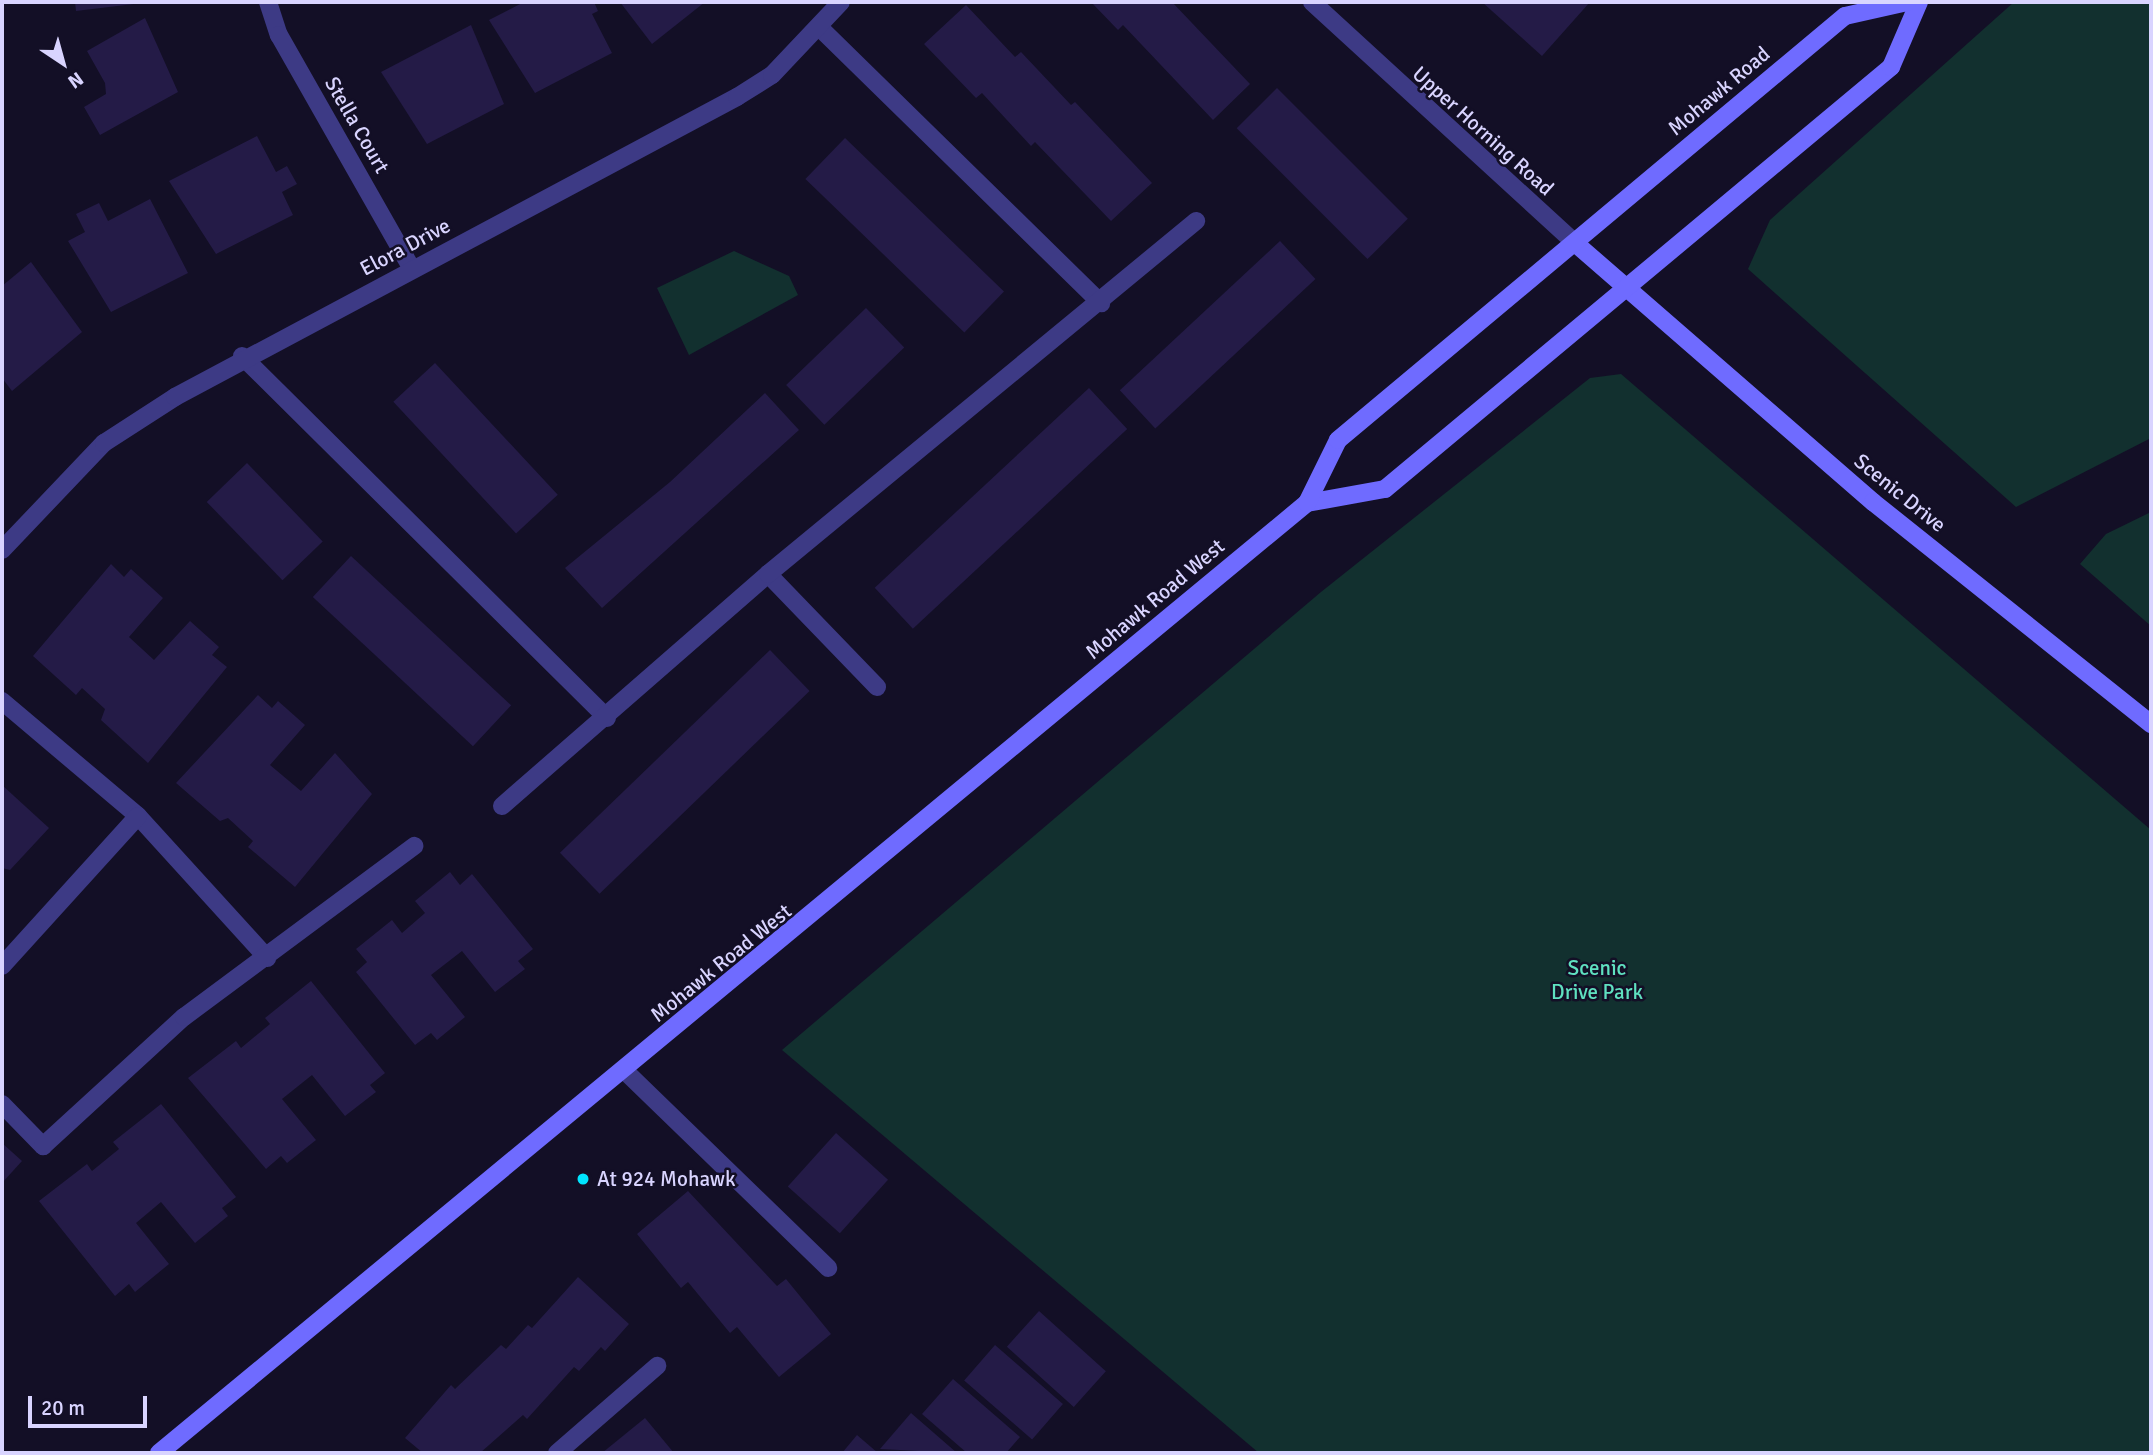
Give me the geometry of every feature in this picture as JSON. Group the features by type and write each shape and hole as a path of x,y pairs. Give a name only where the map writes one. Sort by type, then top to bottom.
{"main road":[{"name":"Mohawk Road","path":"1574,243 1845,16 1907,2"},
{"path":"1628,289 1891,66 1919,2"},
{"name":"Upper Horning Road","path":"1574,243 1628,289"},
{"name":"Mohawk Road West","path":"159,1453 625,1071 1307,503 1338,440 1574,243"},
{"name":"Mohawk Road West","path":"1307,503 1385,489 1628,289"},
{"name":"Scenic Drive","path":"1628,289 1873,502 2151,724"}],"street":[{"name":"Stella Court","path":"268,2 279,35 412,269"},
{"name":"Elora Drive","path":"2,550 104,443 242,356 737,97 772,75 841,2"},
{"name":"Upper Horning Road","path":"1312,2 1574,243"},
{"path":"819,27 1101,303"},
{"path":"502,806 607,718 768,574 1101,303 1196,221"},
{"path":"242,356 607,718"},
{"path":"768,574 877,687"},
{"path":"2,701 138,816 267,958"},
{"path":"2,966 138,816"},
{"path":"2,1104 43,1146 184,1017 267,958 414,846"},
{"path":"625,1071 828,1268"},
{"path":"557,1453 657,1366"}],"green space":[{"path":"2014,2 2151,2 2151,438 2016,507 1748,269 1770,220"},
{"path":"734,251 789,276 798,295 689,355 657,288"},
{"name":"Scenic Drive Park","path":"1621,374 2151,830 2151,1453 1259,1453 782,1050 1321,592 1590,378"},
{"path":"2151,512 2151,626 2080,564 2106,534"}],"building":[{"path":"75,2 141,2 142,3 76,11"},
{"path":"524,2 594,2 598,11 592,14 612,53 535,93 489,20"},
{"path":"620,2 705,2 652,44"},
{"path":"1091,2 1172,2 1250,84 1213,120 1123,25 1118,30"},
{"path":"1482,2 1590,2 1542,56"},
{"path":"966,5 1015,57 1021,52 1071,105 1075,102 1152,183 1111,221 1035,142 1031,146 982,93 976,98 924,44"},
{"path":"145,18 178,92 100,135 84,107 106,94 105,83 87,51"},
{"path":"471,25 504,104 427,144 381,72"},
{"path":"1277,88 1408,219 1368,259 1237,128"},
{"path":"257,136 276,172 287,166 297,184 282,192 293,215 216,254 169,181"},
{"path":"845,138 1004,292 964,333 805,179"},
{"path":"150,199 188,273 111,312 68,241 85,232 76,214 99,203 108,221"},
{"path":"1280,241 1315,279 1155,428 1120,390"},
{"path":"31,262 82,332 12,391 2,378 2,286"},
{"path":"866,308 904,348 824,425 786,385"},
{"path":"435,363 558,495 516,534 393,402"},
{"path":"1089,388 1127,429 913,629 875,588"},
{"path":"765,393 799,430 602,608 565,568 670,482"},
{"path":"247,463 323,541 282,580 207,502"},
{"path":"351,556 511,705 473,746 313,597"},
{"path":"111,564 124,577 131,569 163,598 129,637 154,660 190,621 219,647 212,655 227,667 148,763 101,720 105,709 82,688 76,695 33,656"},
{"path":"770,650 810,691 600,894 560,853"},
{"path":"258,695 272,708 278,701 305,725 270,765 301,791 335,753 372,794 295,887 248,847 253,841 228,818 220,821 176,783"},
{"path":"2,785 49,828 10,870 2,868"},
{"path":"450,872 460,885 472,874 533,949 518,961 525,969 495,992 462,951 431,975 465,1017 437,1040 431,1033 415,1045 356,972 367,962 356,949 392,920 402,933 425,913 415,901"},
{"path":"311,981 385,1073 370,1085 376,1092 345,1116 312,1075 282,1099 316,1140 287,1163 281,1156 266,1169 188,1078 236,1041 241,1048 270,1024 265,1018"},
{"path":"161,1104 236,1197 222,1208 228,1216 195,1243 161,1202 136,1223 169,1264 135,1292 129,1284 115,1296 39,1201 87,1164 92,1171 119,1149 113,1142"},
{"path":"836,1133 888,1180 840,1233 788,1187"},
{"path":"2,1143 22,1161 2,1183"},
{"path":"688,1191 777,1286 786,1279 831,1334 779,1377 737,1327 730,1333 688,1282 681,1288 637,1234"},
{"path":"578,1277 629,1324 605,1351 601,1347 579,1371 574,1367 527,1419 523,1415 480,1453 423,1453 405,1438 451,1385 455,1389 501,1345 506,1349 528,1325 532,1328"},
{"path":"1039,1311 1106,1371 1074,1407 1007,1347"},
{"path":"995,1345 1063,1404 1032,1440 964,1380"},
{"path":"953,1379 1020,1437 1006,1453 967,1453 922,1414"},
{"path":"911,1413 957,1453 880,1449"},
{"path":"645,1418 674,1453 602,1453"},
{"path":"857,1435 878,1453 842,1453"}],"place":[{"name":"At 924 Mohawk","path":"583,1179"}]}
